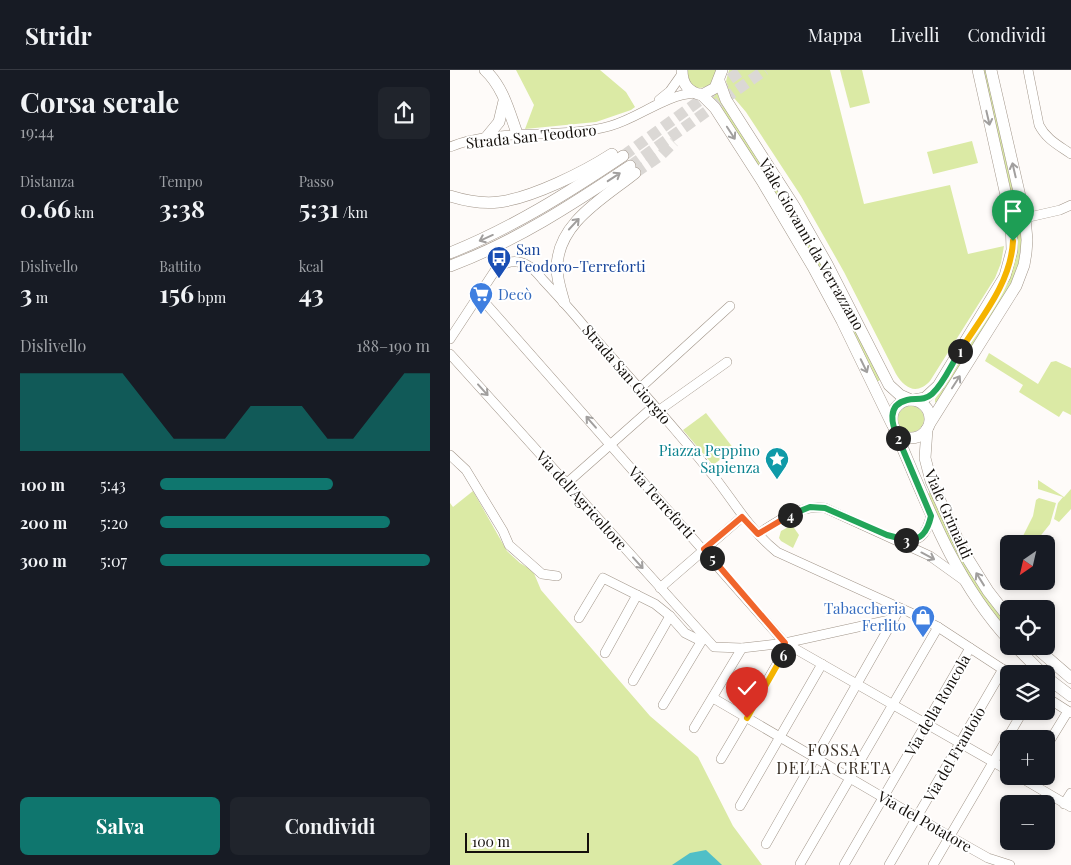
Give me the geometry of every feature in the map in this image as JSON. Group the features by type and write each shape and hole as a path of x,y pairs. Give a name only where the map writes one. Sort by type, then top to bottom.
{"main road":[{"path":"485,70 498,84 518,136"},
{"path":"913,400 925,406 930,417 928,426 919,437 913,438 902,436 893,426 892,415 896,407 903,402 913,400 925,398 938,386 1002,284 1011,260 1013,241 1011,218 978,70"},
{"name":"Viale Grimaldi","path":"991,70 1025,218 1026,253 1024,265 1016,286 928,426 925,458 931,481 963,551 1000,606"},
{"path":"682,72 686,87 715,108 809,259 842,321 893,426 931,516 951,557 964,582 1000,630"},
{"path":"698,94 715,88 720,75"},
{"name":"Viale Giovanni da Verrazzano","path":"720,75 726,100 784,190 827,264 889,385 900,395 913,400"},
{"path":"485,139 499,122 504,105 504,96"},
{"path":"450,196 478,202 497,202 515,198 621,153 497,246 450,266"},
{"path":"450,253 492,235 524,225 585,196 633,170 585,213 566,233 561,244 557,269 564,302"},
{"path":"1024,655 1034,665"},
{"path":"1044,655 1071,678"},
{"path":"1055,684 1071,696"}],"street":[{"path":"1028,70 1042,133 1071,154"},
{"name":"Strada San Teodoro","path":"641,114 670,91 682,72"},
{"name":"Strada San Teodoro","path":"450,147 485,139 595,130 641,114 678,95 698,94"},
{"path":"1025,218 1060,210 1071,205"},
{"name":"Strada San Giorgio","path":"480,296 496,269 502,264 520,262 529,265 564,302 717,480 742,517 777,552 938,627 1000,667"},
{"path":"450,339 480,296"},
{"name":"Via Terreforti","path":"480,296 785,643 1000,766"},
{"path":"639,389 730,306"},
{"path":"450,329 462,321"},
{"name":"Via dell'Agricoltore","path":"450,354 567,483 703,639 714,647 742,648"},
{"path":"567,483 656,408 727,362"},
{"path":"450,455 466,470 503,531 509,545 542,574 557,576"},
{"path":"758,534 801,509 820,507 832,510 930,556 964,582"},
{"path":"887,535 908,541 920,538 925,533 931,516"},
{"path":"660,588 742,517"},
{"path":"579,618 603,578 655,604 685,632 703,639 663,705"},
{"path":"605,653 637,595"},
{"path":"766,844 900,608"},
{"path":"633,681 670,616"},
{"path":"694,728 742,648 785,643 894,619"},
{"path":"800,864 938,627"},
{"path":"721,759 784,654 785,643"},
{"name":"Via della Roncola","path":"844,865 970,648"},
{"path":"740,806 822,664"},
{"name":"Via del Frantoio","path":"889,865 960,743 1000,682"},
{"name":"Via del Potatore","path":"713,698 949,836 988,858 1009,865"},
{"path":"1055,703 1070,712 1055,734"},
{"path":"933,865 1017,720"},
{"path":"1035,785 1068,805 1071,793"}],"green space":[{"path":"516,70 600,70 626,92 635,107 596,122 525,129 534,105"},
{"path":"688,70 716,70 713,83 702,88 694,87 689,82"},
{"path":"729,70 830,70 864,204 950,185 968,254 1004,246 1001,263 995,278 930,381 925,385 916,389 912,388 903,383 896,374 844,272 801,196 746,112 729,92 726,81"},
{"path":"840,70 862,70 870,103 850,108"},
{"path":"981,70 986,70 1021,221 1022,248 1016,276 936,403 935,399 1006,286 1011,274 1017,247 1016,220"},
{"path":"717,92 719,98 775,184 823,266 880,379 879,381 877,381 711,97"},
{"path":"972,141 978,163 933,174 927,152"},
{"path":"989,353 1038,384 1051,362 1056,361 1071,368 1071,415 1063,411 1059,417 1019,392 1023,385 985,361"},
{"path":"911,406 920,410 924,419 920,428 911,432 902,428 898,419 902,410"},
{"path":"706,413 734,449 713,465 683,430"},
{"path":"1038,480 1064,497 1071,489 1071,509 1059,522 1054,519 1058,503 1063,497 1038,489"},
{"path":"473,491 507,551 520,563 533,571 541,590 650,716 698,757 733,826 762,865 450,865 450,503 453,507"},
{"path":"930,492 1000,614 1000,621 986,605 956,558 927,495"},
{"path":"1039,498 1056,503 1050,524 1041,535 1024,535 1033,516 1036,500"},
{"path":"792,525 799,535 793,548 779,538 781,531"}],"water":[{"path":"706,850 722,865 672,865 690,853"}],"tunnel":[{"path":"623,156 742,70"},
{"path":"630,166 765,70"},
{"path":"635,173 660,156 674,142"}],"place":[{"name":"San Teodoro-Terreforti","path":"499,279"},
{"name":"Decò","path":"481,315"},
{"name":"Piazza Peppino Sapienza","path":"777,480"},
{"name":"Tabaccheria Ferlito","path":"923,638"}],"district":[{"name":"FOSSA DELLA CRETA","path":"834,758"}],"route":[{"path":"747,718 784,654 785,643 704,549 742,517 758,534 779,520 801,509 810,507 832,510 887,535 908,541 920,538 929,526 931,516 892,424 893,411 899,404 907,400 925,398 938,386 1002,284 1011,260 1013,241"}]}
